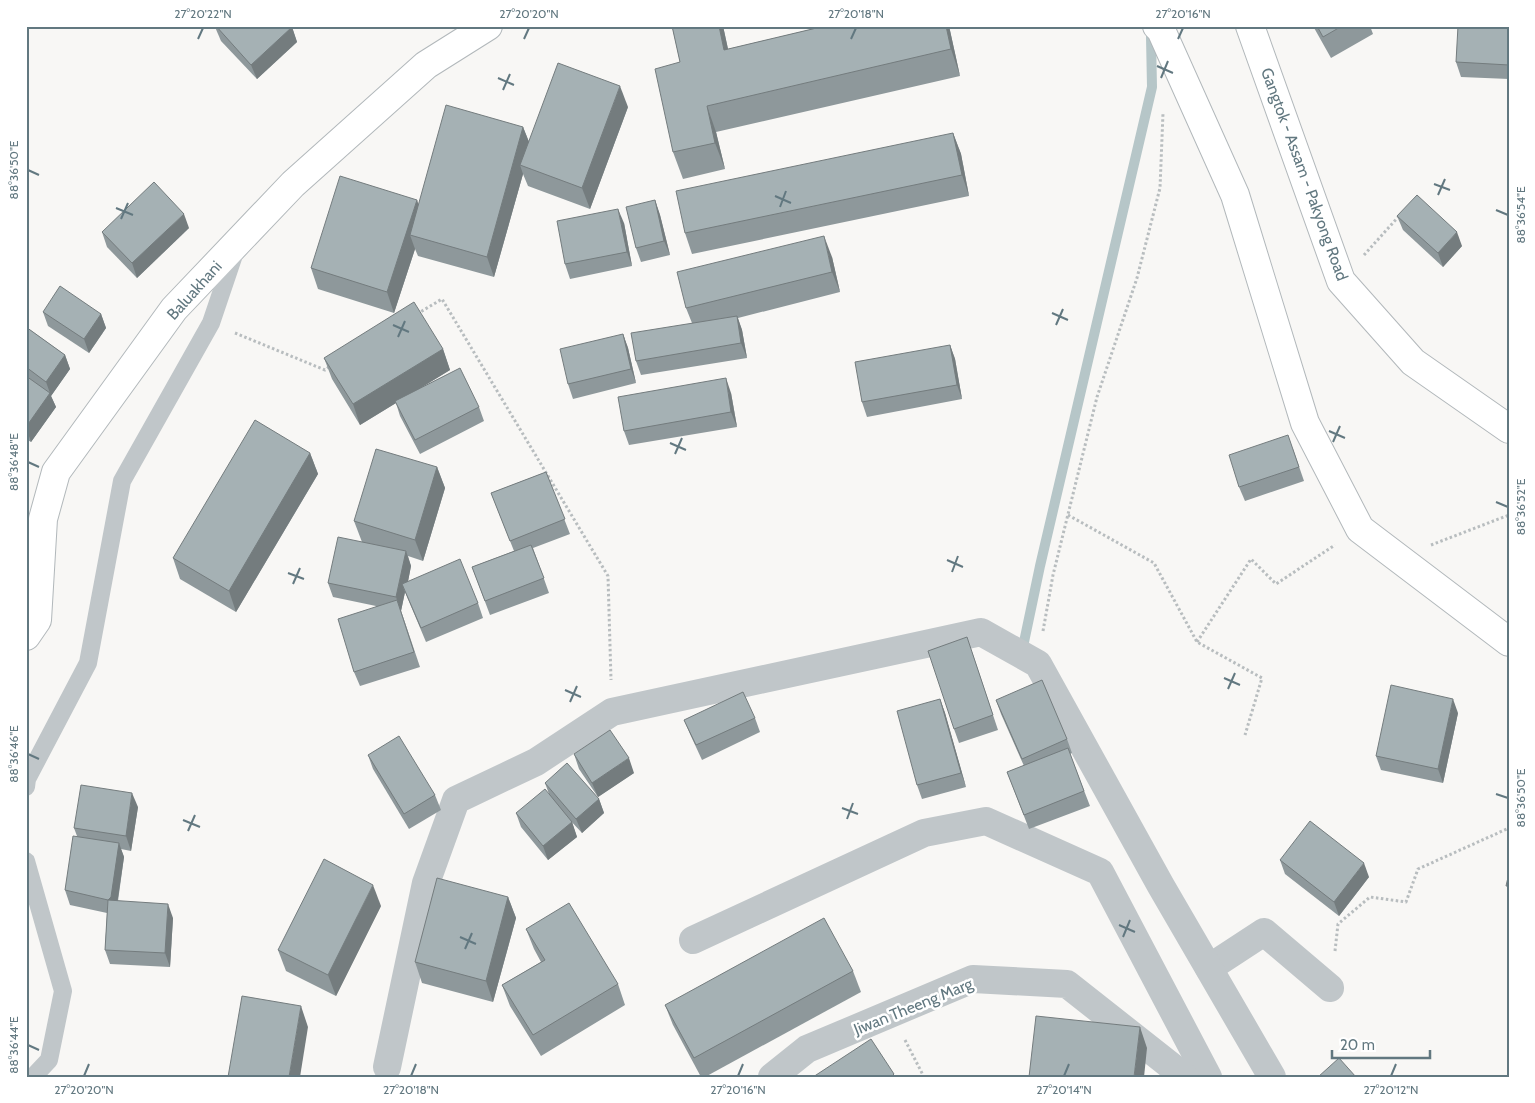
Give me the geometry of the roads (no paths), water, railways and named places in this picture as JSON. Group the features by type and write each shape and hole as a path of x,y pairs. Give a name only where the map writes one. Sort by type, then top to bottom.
{"main road":[{"name":"Baluakhani","path":"26,636 37,620 43,519 56,472 174,309 293,184 426,65 488,26"},
{"path":"1157,26 1161,30 1235,195 1304,423 1360,529 1509,642"},
{"name":"Gangtok - Assam - Pakyong Road","path":"1250,26 1341,281 1413,362 1509,429"}],"street":[{"path":"387,1067 426,883 456,800 536,762 612,712 981,632 1038,664 1161,886 1272,1077"},
{"path":"693,940 924,833 986,821 1100,872 1208,1077"},
{"path":"1209,968 1264,932 1330,988"},
{"name":"Jiwan Theeng Marg","path":"772,1077 807,1049 973,979 1067,984 1185,1077"}],"lane":[{"path":"26,787 27,779 88,663 122,480 211,323 238,242"},
{"path":"26,861 63,991 48,1060 33,1077"}],"waterway":[{"path":"1024,642 1152,87 1151,37"}]}
